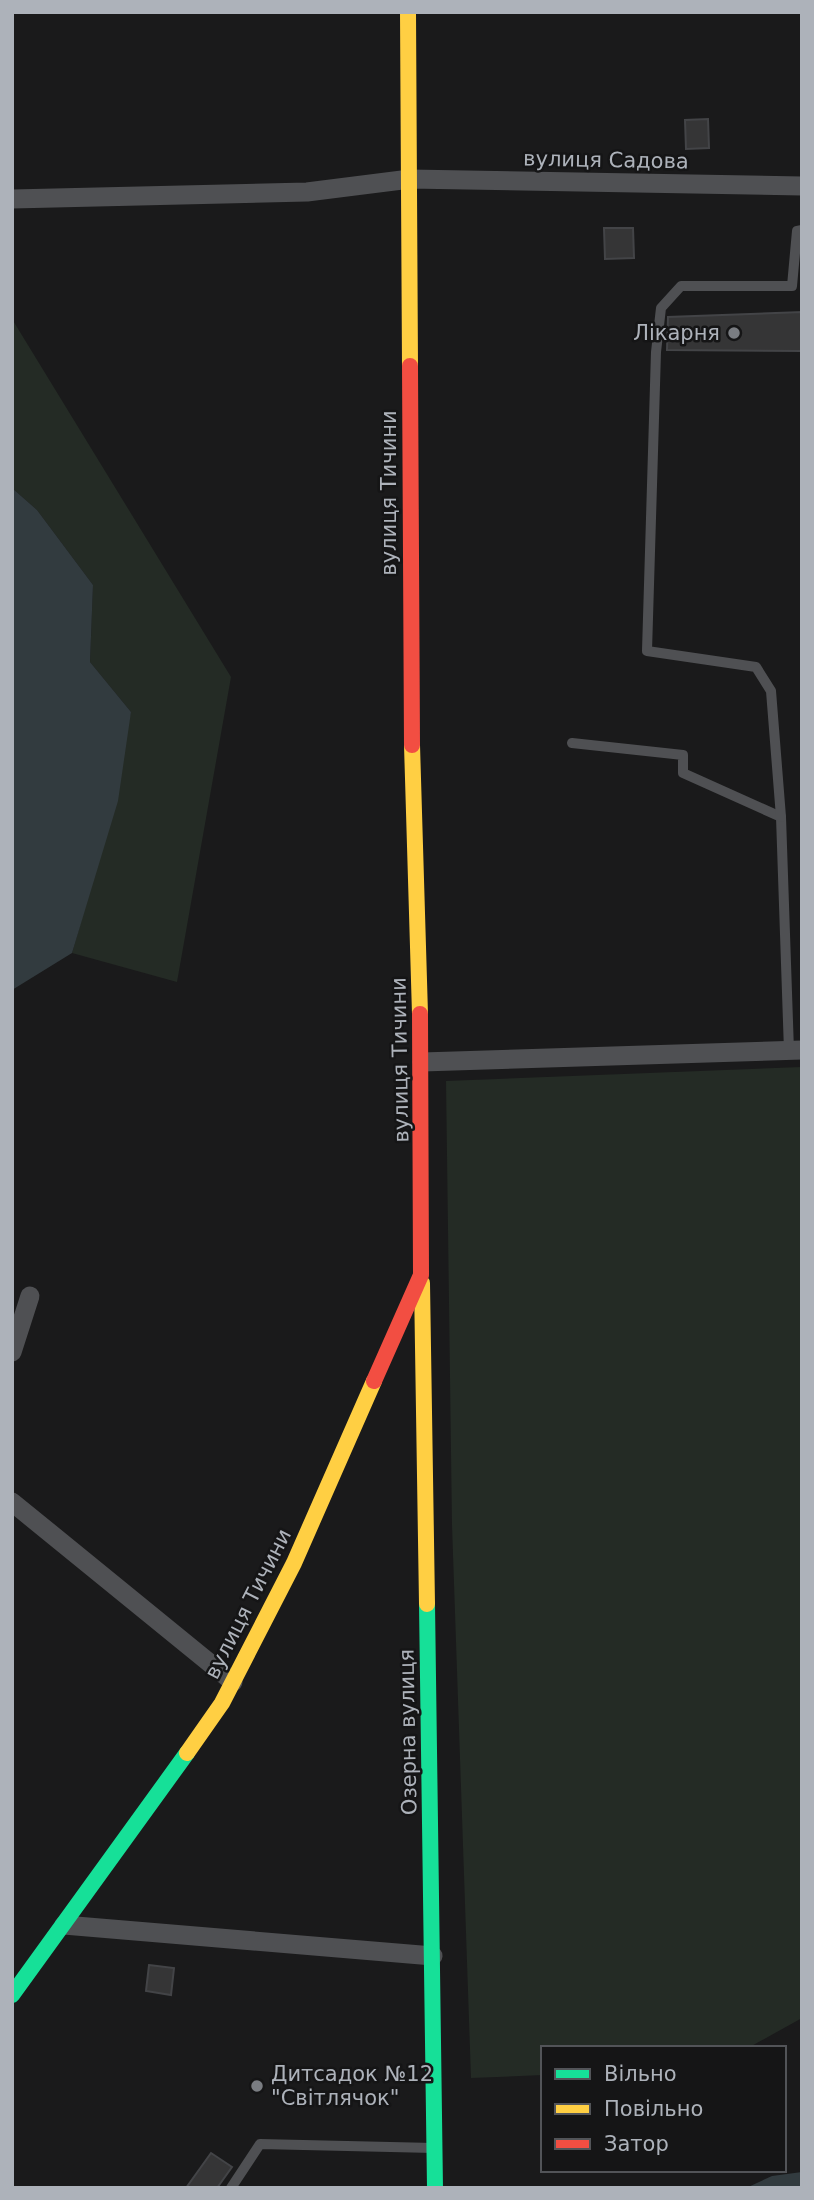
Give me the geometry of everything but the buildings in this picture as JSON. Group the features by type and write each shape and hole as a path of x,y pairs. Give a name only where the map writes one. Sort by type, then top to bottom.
{"street":[{"name":"вулиця Тичини","path":"12,1995 222,1703 294,1563 421,1275 422,1062 410,685 408,12"},
{"name":"вулиця Садова","path":"12,200 307,192 410,179 802,186"},
{"path":"422,1062 795,1050"},
{"name":"Озерна вулиця","path":"421,1275 435,2188"},
{"path":"12,1352 30,1296"},
{"path":"12,1502 233,1682"},
{"path":"64,1926 433,1956"}],"lane":[{"path":"795,1050 771,691 756,667 647,651 656,352 661,308 681,286 792,286 797,231 802,230"},
{"path":"572,743 683,755 683,773 781,817"},
{"path":"231,2188 260,2144 435,2148"}],"shaded area":[{"path":"12,319 231,677 177,982 72,953 92,883 131,712 90,662 93,585 37,510 12,488"},
{"path":"12,488 37,510 93,585 90,662 131,712 118,801 72,953 12,990"},
{"path":"802,1067 802,2018 752,2046 541,2046 541,2075 471,2078 452,1525 446,1081"},
{"path":"802,2172 802,2188 746,2188 772,2176"}],"traffic: fast":[{"path":"427,1604 435,2188"},
{"path":"12,1995 187,1753"}],"traffic: slow":[{"path":"408,12 410,366"},
{"path":"412,745 420,1014"},
{"path":"422,1283 427,1604"},
{"path":"187,1753 222,1703 294,1563 374,1381"}],"traffic: jam":[{"path":"410,366 412,745"},
{"path":"374,1381 421,1275 420,1014"}],"place":[{"name":"Лікарня","path":"734,333"},
{"name":"Дитсадок №12 \"Світлячок\"","path":"257,2086"}]}
